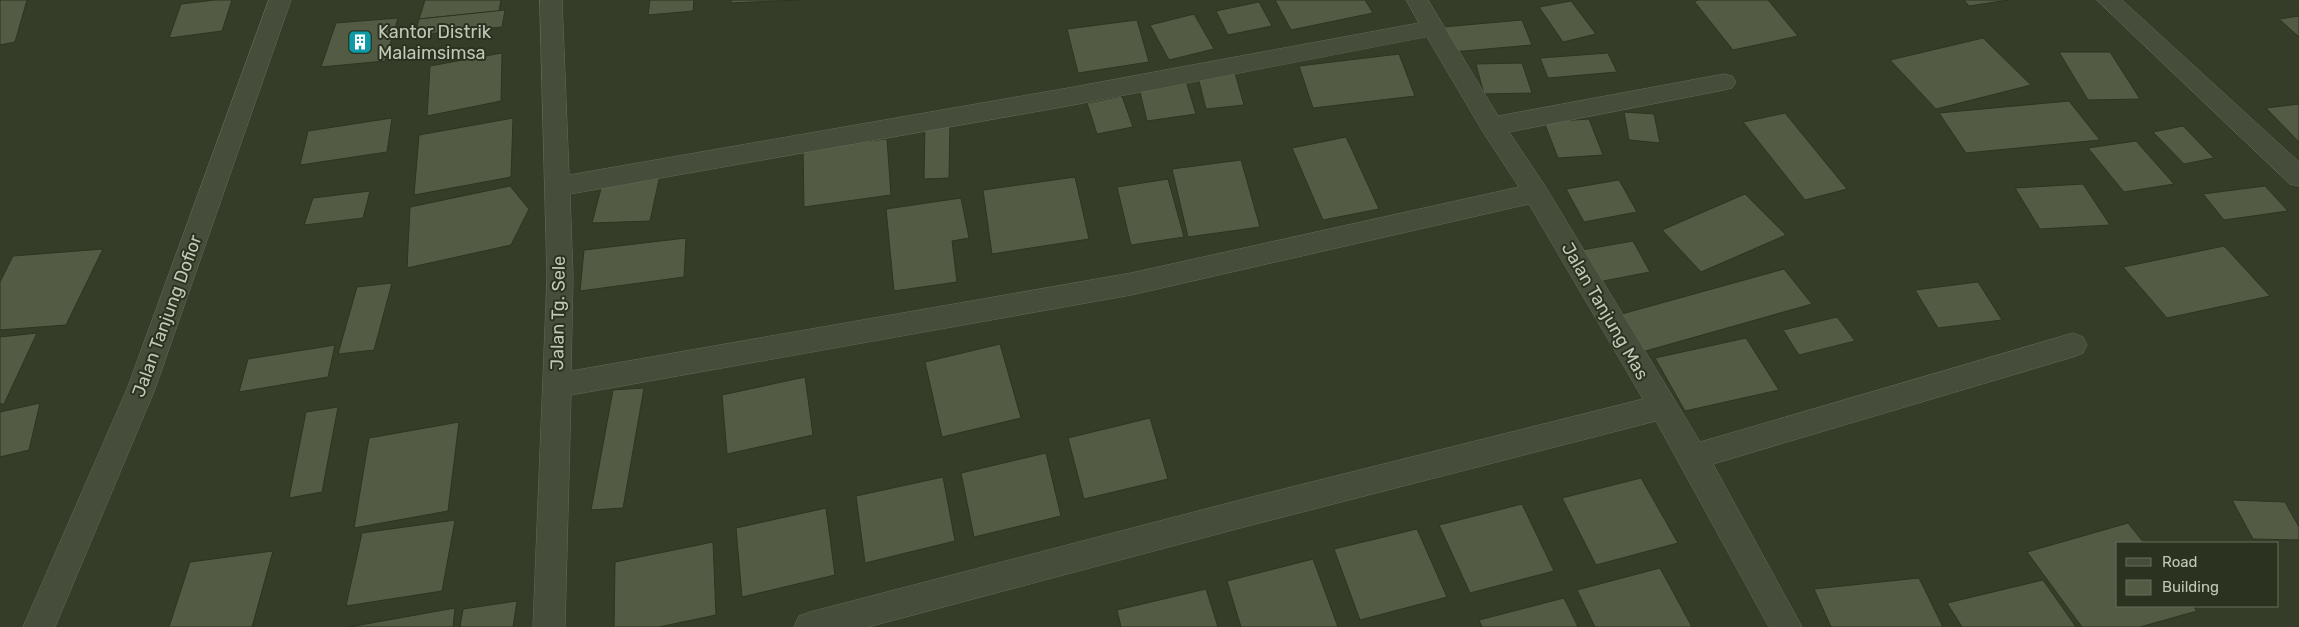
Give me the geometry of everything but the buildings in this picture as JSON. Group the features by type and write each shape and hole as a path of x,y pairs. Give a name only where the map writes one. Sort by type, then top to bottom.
{"street":[{"name":"Jalan Tanjung Dofior","path":"39,627 141,389 280,0"},
{"name":"Jalan Tg. Sele","path":"549,627 560,277 551,0"},
{"name":"Jalan Tanjung Mas","path":"1417,0 1492,126 1536,193 1693,457 1786,627"},
{"path":"2108,0 2299,177"},
{"path":"558,187 1068,97 1433,28"},
{"path":"1492,126 1724,82"},
{"path":"556,386 1131,284 1536,193"},
{"path":"1693,457 2074,345"},
{"path":"810,627 1244,512 1662,407"}],"place":[{"name":"Kantor Distrik Malaimsimsa","path":"360,42"}]}
